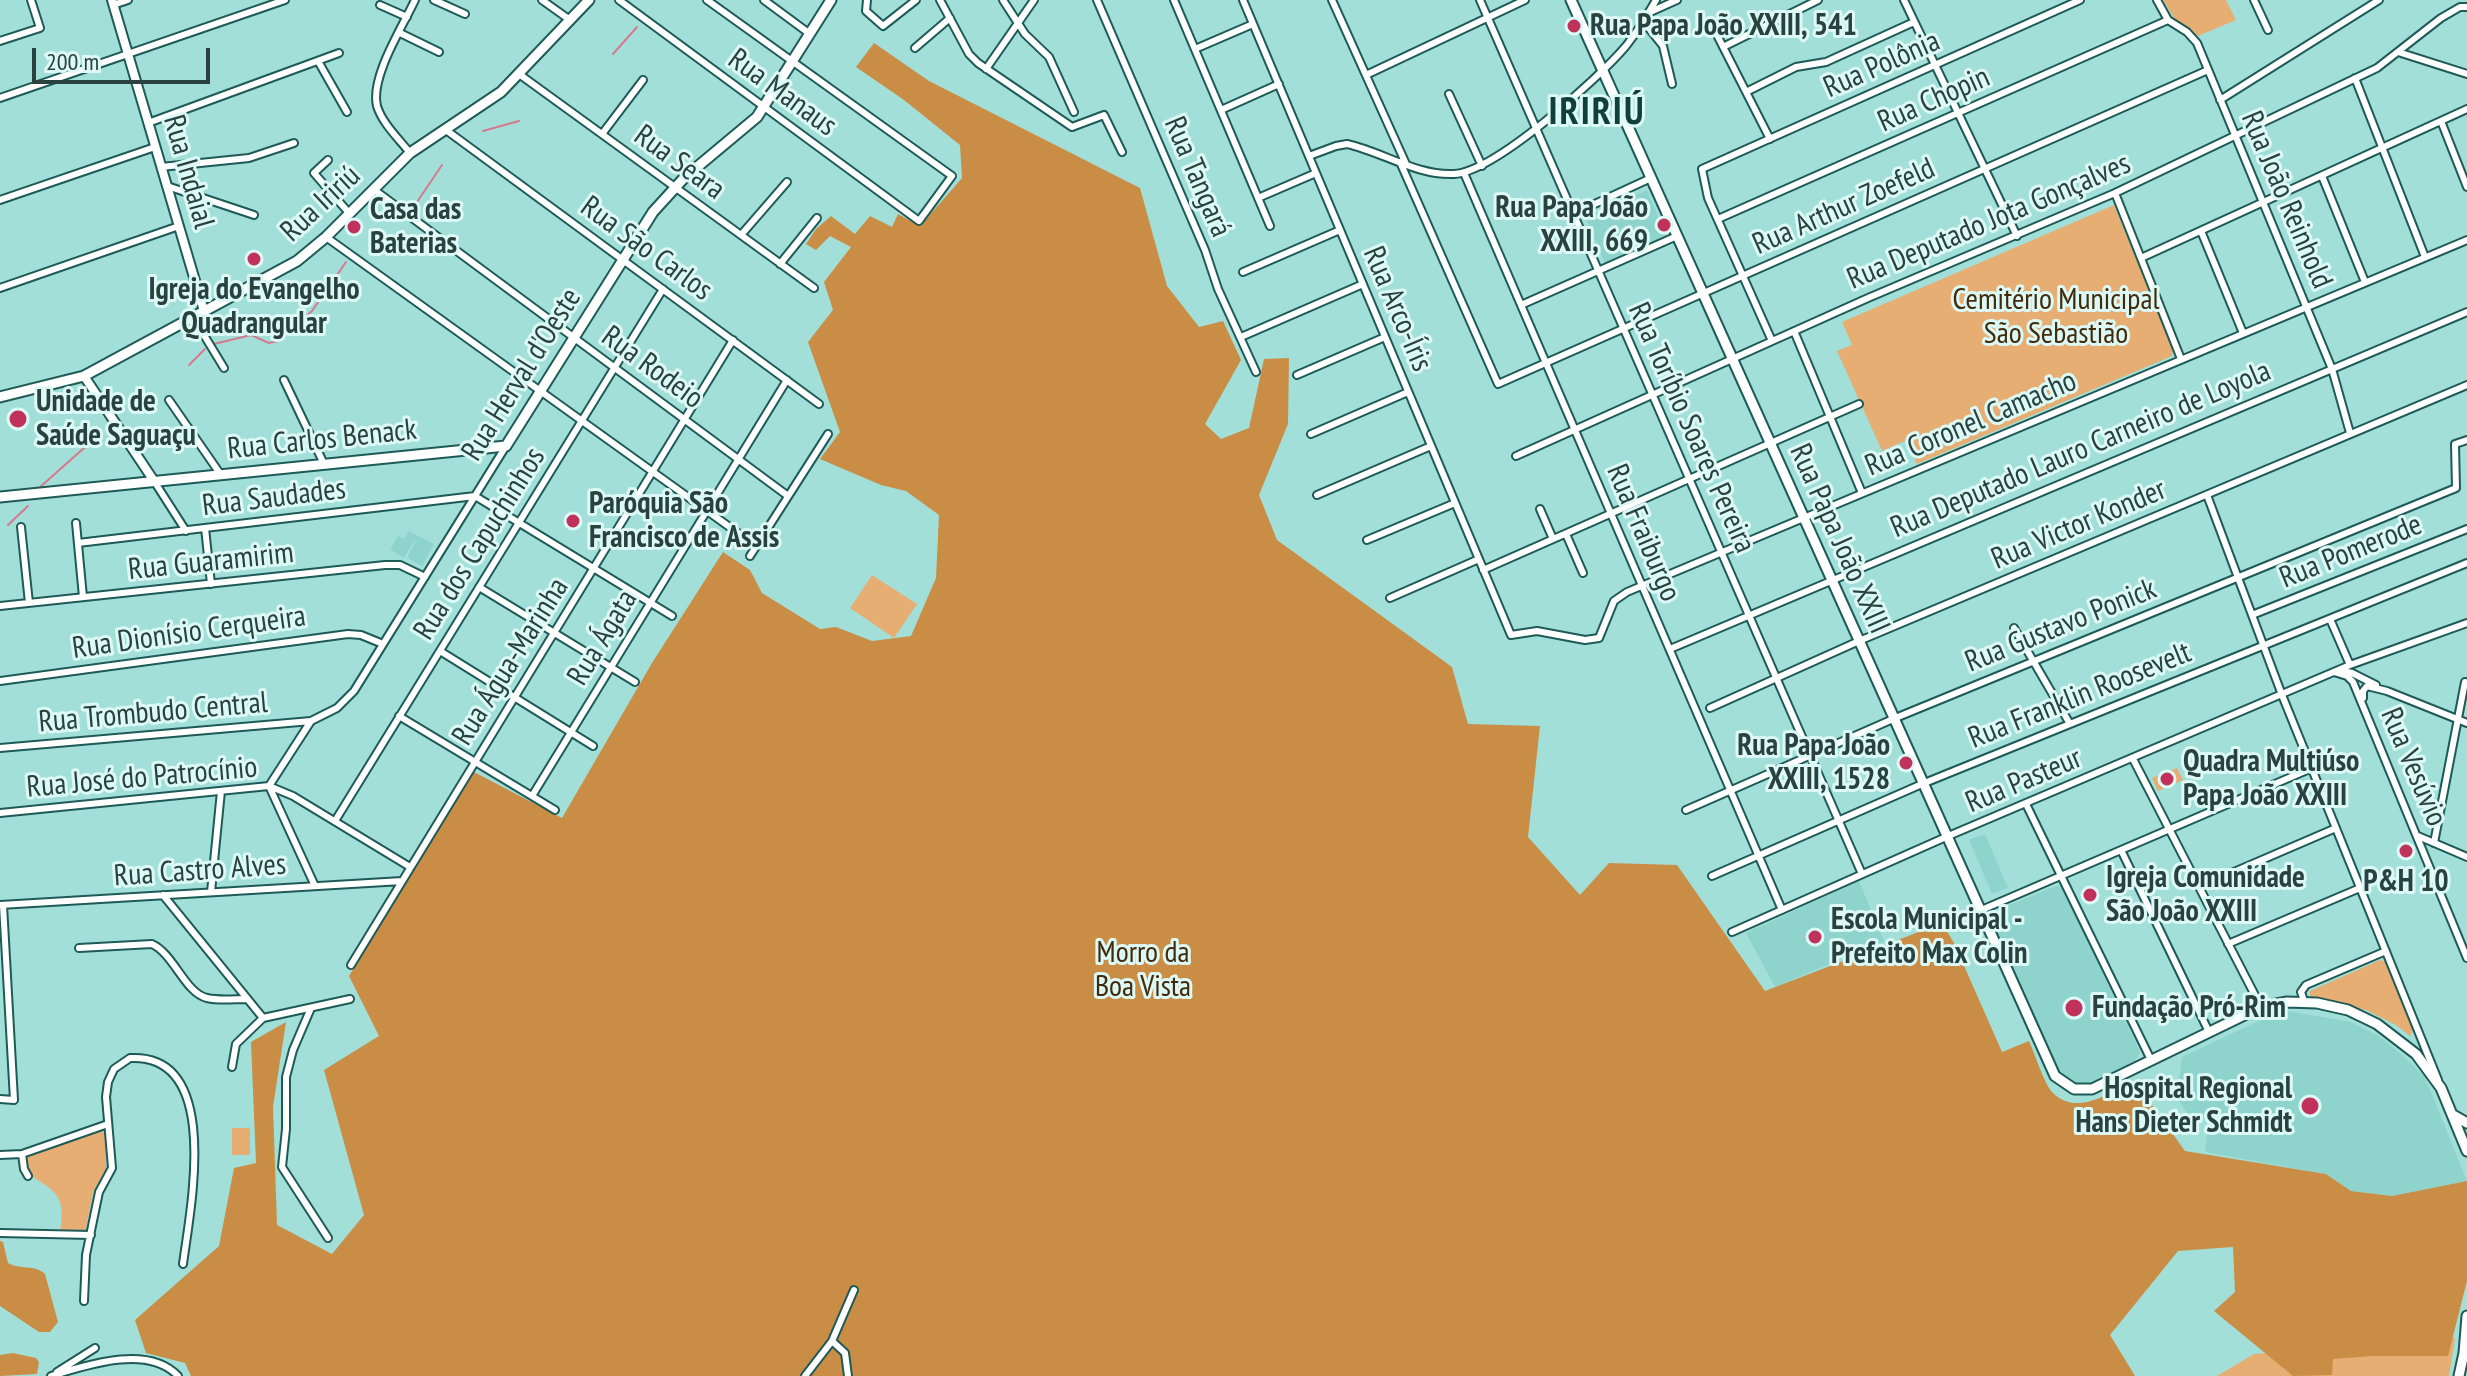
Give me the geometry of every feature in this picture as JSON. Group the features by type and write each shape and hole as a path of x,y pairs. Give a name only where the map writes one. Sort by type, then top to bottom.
{"main road":[{"name":"Rua Iririú","path":"0,397 84,376 297,261 326,237 410,153 488,102 589,0"},
{"name":"Rua Herval d'Oeste","path":"506,446 653,212 674,187 744,130 765,107 831,0"},
{"name":"Rua Papa João XXIII","path":"1571,0 2050,1068 2061,1081 2074,1089 2099,1087 2151,1060"},
{"name":"Rua Carlos Benack","path":"0,497 506,446"},
{"path":"2151,1060 2261,1007 2304,1001 2335,1006 2361,1016 2405,1044 2424,1062 2441,1088 2467,1147"},
{"path":"2453,1115 2467,1123"},
{"path":"2459,1376 2467,1316"}],"street":[{"path":"0,41 40,28 31,0"},
{"path":"113,2 128,0"},
{"path":"0,98 285,0"},
{"path":"410,153 382,116 376,98 380,76 415,0"},
{"path":"434,0 465,14"},
{"path":"542,0 570,20"},
{"name":"Rua Manaus","path":"619,0 919,221 952,176 793,62"},
{"path":"707,0 793,62"},
{"path":"764,0 810,34"},
{"path":"867,0 866,11 883,26 916,0"},
{"path":"940,0 969,54 986,69 1072,127 1104,115 1122,152"},
{"path":"1003,0 1018,24 1049,57 1074,112"},
{"path":"986,69 1034,0"},
{"name":"Rua Tangará","path":"1097,0 1256,372"},
{"path":"1174,0 1270,226"},
{"name":"Rua Arco-Íris","path":"1243,0 1511,635"},
{"path":"1332,0 1403,163"},
{"name":"Rua Toríbio Soares Pereira","path":"1480,0 1862,874"},
{"path":"1366,75 1525,0"},
{"path":"1309,156 1347,144 1439,173 1464,173 1482,166 1507,151 1603,71 1628,44 1656,0"},
{"path":"1648,13 1677,0"},
{"path":"1723,47 1818,0"},
{"path":"1904,0 2017,236"},
{"name":"Rua Polônia","path":"1718,219 1705,189 1702,169 2080,0"},
{"name":"Rua João Reinhold","path":"2157,0 2168,20 2195,39 2332,369 2350,433"},
{"path":"2254,0 2268,30"},
{"path":"2220,100 2379,0"},
{"name":"Rua Indaial","path":"113,2 204,311"},
{"path":"380,5 407,17"},
{"name":"Rua Deputado Jota Gonçalves","path":"1516,456 1794,331 2115,193 2377,68 2441,18 2460,7 2467,7"},
{"path":"915,48 950,18"},
{"name":"Rua Chopin","path":"1718,219 2168,20"},
{"path":"1643,21 1660,41 1672,84"},
{"path":"1746,92 1796,67 1826,62 1914,22"},
{"path":"1195,49 1253,24"},
{"path":"400,33 439,52"},
{"path":"1716,33 1770,139"},
{"path":"2398,52 2467,74"},
{"path":"148,123 339,53"},
{"path":"318,61 347,112"},
{"name":"Rua Arthur Zoefeld","path":"1403,163 1498,384 2208,70"},
{"name":"Rua Seara","path":"519,74 814,288"},
{"path":"2355,78 2425,257"},
{"path":"602,134 643,80"},
{"path":"1221,110 1279,84"},
{"path":"1449,94 1482,166"},
{"path":"2141,258 2467,109"},
{"path":"2441,121 2467,187"},
{"name":"Rua São Carlos","path":"446,130 819,404"},
{"path":"161,167 249,158 294,143"},
{"path":"0,200 155,147"},
{"path":"328,160 314,173 349,213"},
{"path":"1258,198 1316,173"},
{"name":"Rua Fraiburgo","path":"1464,173 1782,910"},
{"path":"2322,176 2365,282"},
{"path":"1573,214 1651,178"},
{"path":"741,235 787,182"},
{"path":"167,186 254,215"},
{"name":"Rua Rodeio","path":"373,189 788,496"},
{"path":"2115,193 2181,359"},
{"path":"780,264 817,218"},
{"path":"1718,219 1772,341"},
{"path":"0,288 179,226"},
{"path":"1243,272 1340,230"},
{"path":"2201,231 2243,333"},
{"path":"1521,305 1677,236"},
{"path":"326,237 756,546"},
{"name":"Rua Coronel Camacho","path":"1511,635 1537,631 1594,640 1602,634 1616,598 1642,585 2467,240"},
{"path":"1241,337 1363,284"},
{"name":"Rua dos Capuchinhos","path":"335,821 663,289"},
{"name":"Rua Deputado Lauro Carneiro de Loyola","path":"1670,649 2467,312"},
{"path":"193,317 224,368"},
{"path":"1794,331 1862,493"},
{"path":"1297,375 1385,337"},
{"name":"Rua Água-Marinha","path":"351,965 733,340"},
{"path":"84,376 186,531"},
{"path":"284,380 324,464"},
{"name":"Rua Ágata","path":"532,796 787,380"},
{"name":"Rua Victor Konder","path":"1710,708 1859,641 2467,385"},
{"path":"1311,434 1408,392"},
{"path":"169,400 221,475"},
{"path":"1483,570 1859,404"},
{"path":"750,556 828,434"},
{"name":"Rua Gustavo Ponick","path":"1686,810 1893,719 2456,488 2455,444 2467,440"},
{"name":"Rua Herval d'Oeste","path":"269,786 311,721 346,702 506,446"},
{"path":"1317,495 1431,446"},
{"path":"2207,495 2282,695 2441,1088"},
{"path":"475,496 672,616"},
{"name":"Rua Saudades","path":"78,543 475,496"},
{"path":"1367,540 1455,503"},
{"path":"1540,509 1553,539"},
{"path":"76,523 83,597"},
{"path":"21,527 29,603"},
{"path":"205,528 211,584"},
{"name":"Rua Pomerode","path":"2252,615 2467,529"},
{"path":"1566,534 1583,573"},
{"path":"1390,598 1479,559"},
{"name":"Rua Franklin Roosevelt","path":"1712,876 1922,784 2467,563"},
{"name":"Rua Guaramirim","path":"0,606 385,565 400,565 425,577"},
{"path":"479,587 635,682"},
{"path":"2330,619 2350,665"},
{"name":"Rua Pasteur","path":"1732,932 2350,665 2467,623"},
{"path":"2014,628 2070,724"},
{"name":"Rua Dionísio Cerqueira","path":"0,681 348,634 361,635 383,644"},
{"path":"440,651 593,746"},
{"path":"2355,678 2357,666 2366,660"},
{"path":"2335,672 2467,723"},
{"name":"Rua Vesúvio","path":"2355,678 2467,958"},
{"path":"2434,843 2465,682"},
{"path":"2367,713 2364,688 2387,691"},
{"path":"399,716 555,810"},
{"name":"Rua Trombudo Central","path":"0,748 311,721"},
{"path":"2133,759 2261,1007"},
{"path":"1979,911 2312,768"},
{"path":"269,786 315,886"},
{"name":"Rua José do Patrocínio","path":"0,813 269,786 286,792 410,867"},
{"path":"211,892 221,791"},
{"path":"2026,804 2151,1060"},
{"path":"2199,887 2336,828"},
{"path":"2418,836 2467,857"},
{"path":"2121,850 2209,1032"},
{"name":"Rua Castro Alves","path":"2,905 402,881"},
{"path":"2228,944 2360,888"},
{"path":"163,895 263,1018"},
{"path":"0,1099 14,1100 2,905"},
{"path":"79,948 152,944 162,950 200,996 247,999"},
{"path":"2304,1001 2301,992 2306,985 2386,951"},
{"path":"232,1067 236,1044 263,1018 350,999"},
{"path":"311,1008 293,1050 286,1077 282,1167 328,1238"},
{"path":"2405,1044 2414,1042 2419,1032"},
{"path":"84,1301 85,1263 99,1192 112,1168 108,1082 114,1069 124,1060 145,1059 162,1065 176,1076 190,1106 194,1159 183,1264"},
{"path":"0,1155 22,1154 108,1124"},
{"path":"22,1154 28,1176"},
{"path":"0,1233 91,1235"},
{"path":"805,1376 832,1341 854,1290"},
{"path":"832,1341 845,1353 848,1376"},
{"path":"51,1376 95,1348"},
{"path":"51,1376 95,1363 124,1359 156,1362 178,1376"}],"shaded area":[{"path":"1647,190 1667,237 1605,263 1585,217"},
{"path":"409,531 434,544 422,566 407,558 414,541 404,558 390,550 398,536 404,539"},
{"path":"1985,834 2008,888 1992,894 1969,840"},
{"name":"Escola Municipal - Prefeito Max Colin","path":"1859,881 1884,941 1775,987 1746,933"},
{"name":"Fundação Pró-Rim","path":"2056,886 2062,887 2140,1052 2135,1061 2084,1085 2066,1080 2057,1071 1989,918 1992,912"},
{"name":"Hospital Regional Hans Dieter Schmidt","path":"2282,1010 2351,1022 2379,1036 2401,1054 2425,1077 2467,1181 2392,1196 2351,1191 2326,1174 2205,1152 2209,1117 2187,1113 2177,1098 2182,1057"}],"green space":[{"path":"2163,0 2226,0 2236,20 2198,36 2176,21"},
{"name":"Morro da Boa Vista","path":"874,43 929,81 1140,188 1167,286 1199,327 1223,321 1241,360 1205,424 1221,439 1249,428 1264,359 1289,358 1288,424 1259,495 1277,540 1452,667 1468,724 1540,726 1528,837 1580,895 1609,863 1677,865 1765,991 1942,923 1954,943 2002,1052 2029,1041 2046,1083 2062,1100 2083,1103 2094,1100 2134,1080 2185,1151 2326,1174 2351,1191 2392,1196 2467,1181 2467,1281 2448,1356 2333,1359 2332,1375 2293,1376 2214,1311 2235,1292 2233,1247 2178,1251 2110,1335 2135,1376 191,1376 185,1363 146,1353 135,1320 219,1246 234,1168 256,1163 251,1042 286,1022 273,1107 277,1225 332,1254 364,1215 324,1070 379,1036 349,976 474,772 562,818 652,663 723,552 750,570 762,593 820,629 836,627 872,641 911,636 936,578 939,515 906,491 881,485 820,459 840,432 808,342 833,310 824,282 851,247 830,236 816,250 806,244 816,229 831,216 855,234 870,216 892,227 898,214 920,226 962,178 960,145 904,100 856,67"},
{"name":"Cemitério Municipal São Sebastião","path":"2114,205 2173,350 2172,356 1917,464 1907,440 1882,451 1837,351 1852,345 1842,322"},
{"path":"872,575 917,604 894,638 850,608"},
{"name":"Quadra Multiúso Papa João XXIII","path":"2177,768 2183,780 2158,791 2152,778"},
{"path":"2380,960 2385,962 2413,1030 2410,1036 2366,1010 2310,995 2310,991"},
{"path":"232,1128 250,1128 250,1155 232,1155"},
{"path":"101,1130 107,1136 106,1169 93,1192 85,1233 60,1233 61,1204 54,1192 30,1175 26,1158"},
{"path":"0,1241 3,1242 8,1263 45,1274 58,1322 50,1332 39,1332 0,1306"},
{"path":"2455,1338 2449,1376 2217,1376 2254,1354"},
{"path":"13,1353 36,1358 39,1362 37,1374 0,1376 0,1355"}],"waterway":[{"path":"613,54 637,27"},
{"path":"483,131 519,121"},
{"path":"413,208 442,165"},
{"path":"214,344 251,335 269,343 278,341 312,311 346,262"},
{"path":"189,365 205,349"},
{"path":"39,488 93,440"},
{"path":"8,525 28,506"}],"place":[{"name":"Rua Papa João XXIII, 541","path":"1574,26"},
{"name":"Rua Papa João XXIII, 669","path":"1664,225"},
{"name":"Casa das Baterias","path":"354,227"},
{"name":"Igreja do Evangelho Quadrangular","path":"254,259"},
{"name":"Unidade de Saúde Saguaçu","path":"18,419"},
{"name":"Paróquia São Francisco de Assis","path":"573,521"},
{"name":"Rua Papa João XXIII, 1528","path":"1906,763"},
{"name":"Quadra Multiúso Papa João XXIII","path":"2167,779"},
{"name":"P&H 10","path":"2406,851"},
{"name":"Igreja Comunidade São João XXIII","path":"2090,895"},
{"name":"Escola Municipal - Prefeito Max Colin","path":"1815,937"},
{"name":"Fundação Pró-Rim","path":"2074,1008"},
{"name":"Hospital Regional Hans Dieter Schmidt","path":"2310,1106"}],"district":[{"name":"IRIRIÚ","path":"1597,113"}]}
